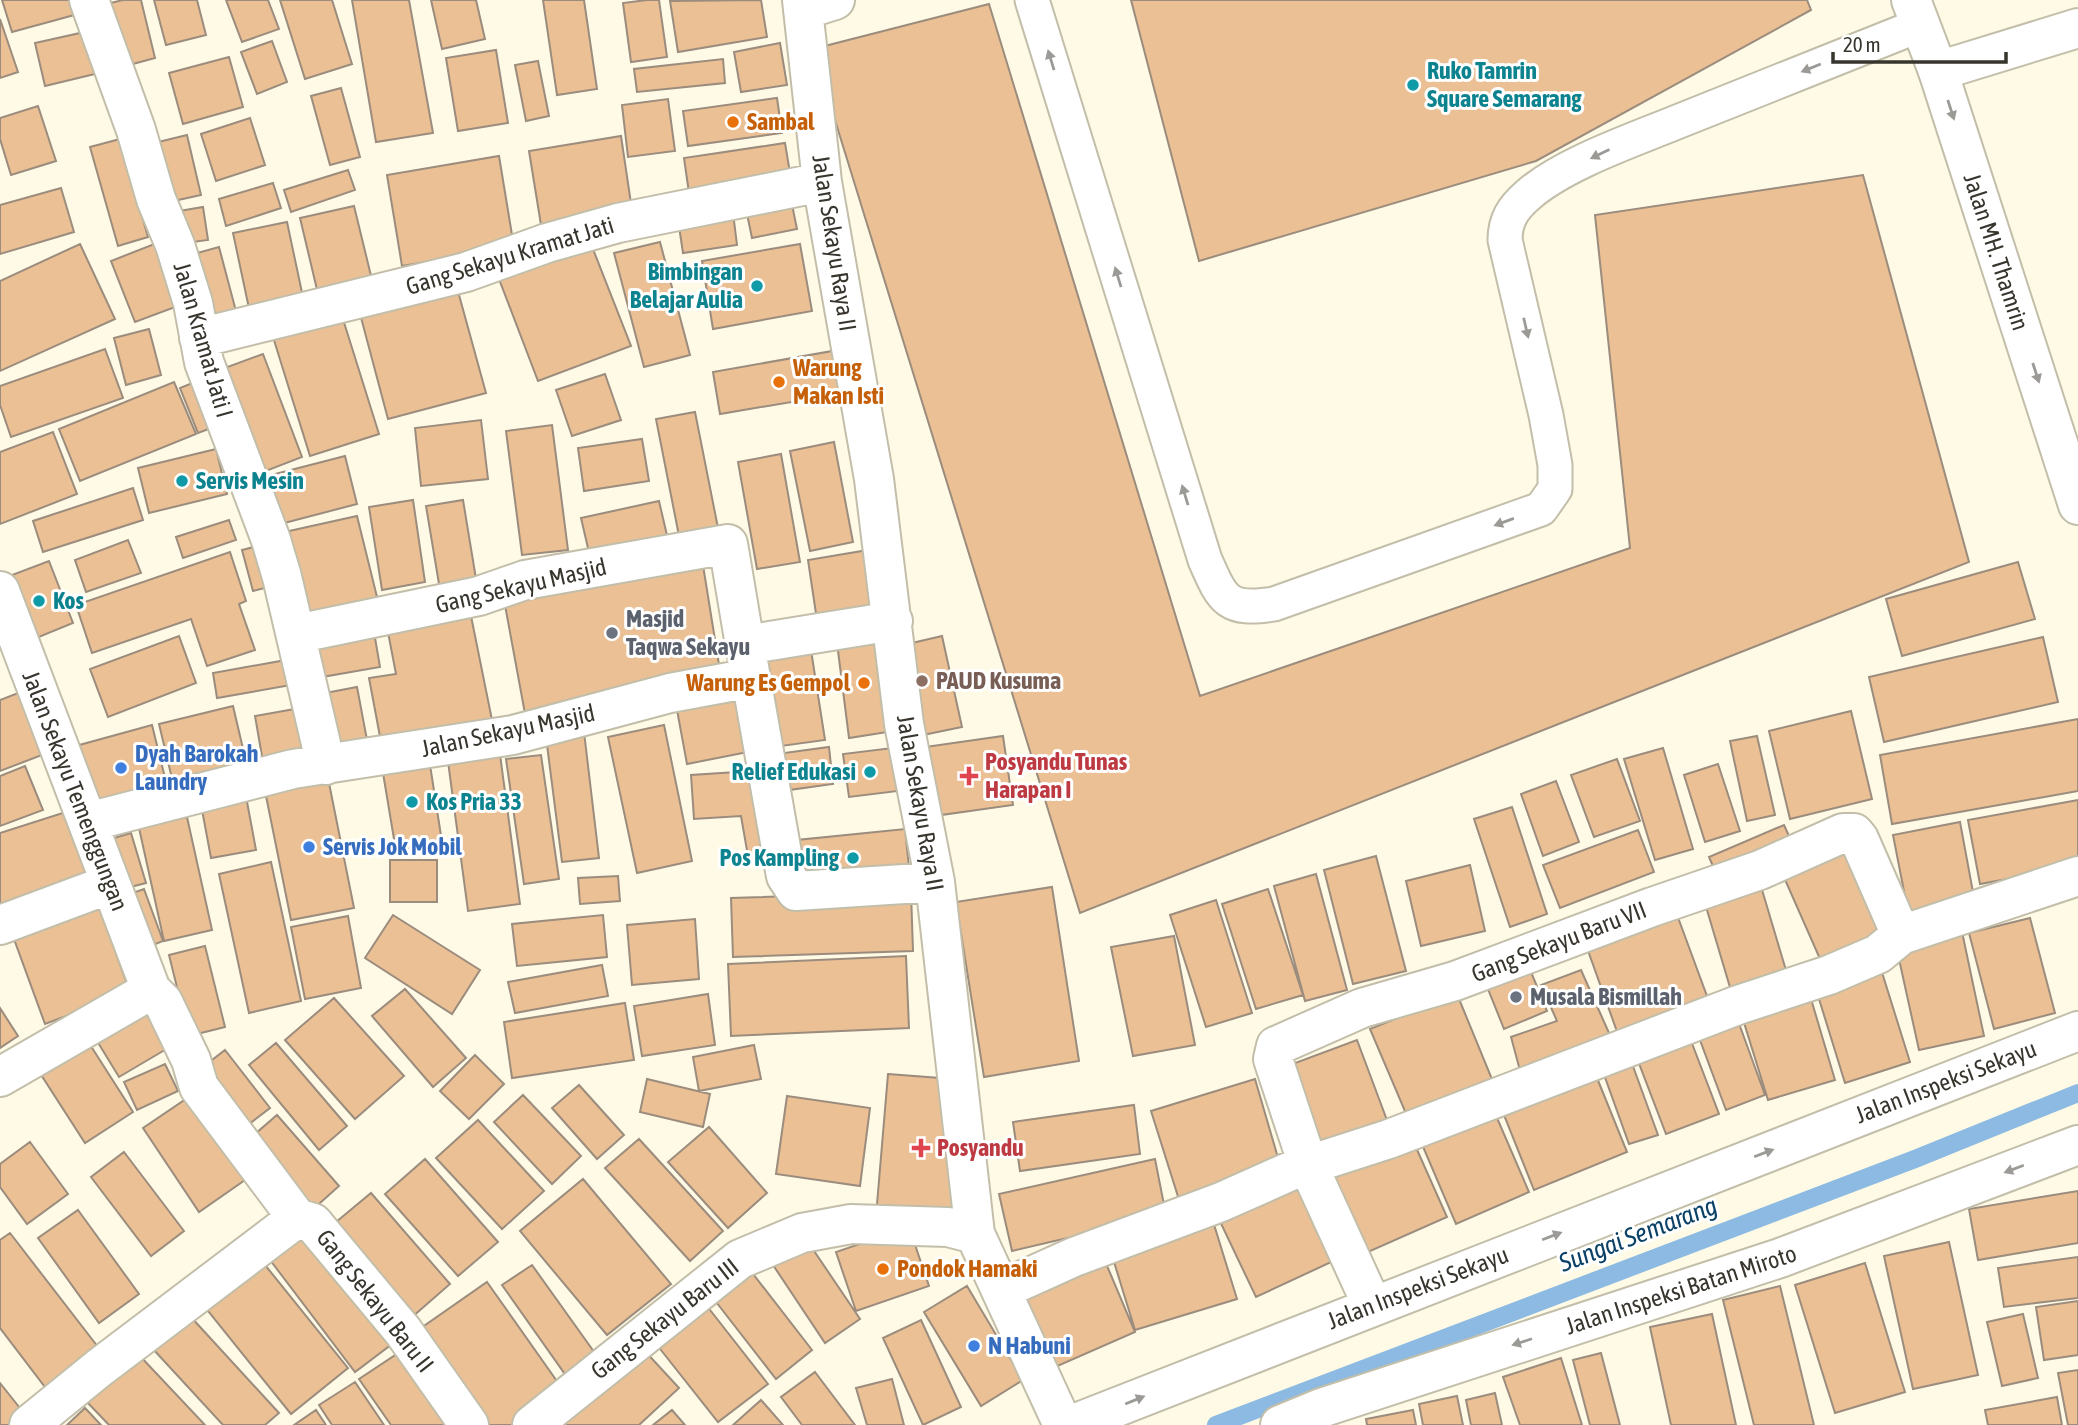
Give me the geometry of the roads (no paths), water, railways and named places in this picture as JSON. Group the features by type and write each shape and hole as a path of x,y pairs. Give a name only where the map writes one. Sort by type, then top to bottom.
{"street":[{"name":"Jalan Kramat Jati I","path":"89,0 136,130 156,199 175,245 193,303 204,362 271,540 326,765"},
{"name":"Jalan Sekayu Raya II","path":"813,3 822,182 874,479 904,724 935,882 975,1234 1063,1425"},
{"name":"Jalan MH. Thamrin","path":"1916,13 1938,71 2078,505"},
{"path":"1938,71 2078,28"},
{"name":"Gang Sekayu Kramat Jati","path":"200,338 466,272 547,243 618,223 822,182"},
{"name":"Gang Sekayu Masjid","path":"296,634 479,596 525,580 728,544 786,876 796,891 935,882"},
{"name":"Jalan Sekayu Temenggungan","path":"0,592 151,989 163,1002 191,1060 198,1087 297,1217"},
{"name":"Jalan Sekayu Masjid","path":"88,822 293,769 513,734 670,693 748,661 893,621"},
{"name":"Gang Sekayu Baru VII","path":"1372,1305 1308,1165 1273,1059 1275,1049 1281,1042 1362,1008 1455,981 1652,907 1760,870 1850,832 1858,838 1901,935"},
{"path":"1001,1290 1074,1257 1221,1202 1308,1165 1389,1139 1738,1005 1829,975 1878,954 1901,935 2078,876"},
{"path":"0,925 110,884"},
{"path":"0,1077 151,989"},
{"name":"Jalan Inspeksi Sekayu","path":"1071,1425 2078,1031"},
{"name":"Jalan Inspeksi Batan Miroto","path":"1280,1425 1321,1408 1780,1258 2078,1145"},
{"name":"Gang Sekayu Baru II","path":"29,1425 99,1368 297,1217 313,1223 403,1331 469,1425"},
{"name":"Gang Sekayu Baru III","path":"532,1425 740,1259 802,1233 851,1224 948,1227 975,1234"}],"lane":[{"path":"1032,0 1205,560 1218,589 1232,604 1252,607 1274,604 1541,509 1555,489 1555,465 1546,415 1505,240 1505,227 1510,214 1528,194 1555,176 1620,145 1916,13"}],"waterway":[{"name":"Sungai Semarang","path":"1216,1425 1915,1159 2078,1093"}],"place":[{"name":"Ruko Tamrin Square Semarang","path":"1413,85"},
{"name":"Sambal","path":"733,122"},
{"name":"Bimbingan Belajar Aulia","path":"757,286"},
{"name":"Warung Makan Isti","path":"779,382"},
{"name":"Servis Mesin","path":"182,481"},
{"name":"Kos","path":"39,601"},
{"name":"Masjid Taqwa Sekayu","path":"612,633"},
{"name":"PAUD Kusuma","path":"922,681"},
{"name":"Warung Es Gempol","path":"864,683"},
{"name":"Dyah Barokah Laundry","path":"121,768"},
{"name":"Relief Edukasi","path":"870,772"},
{"name":"Posyandu Tunas Harapan I","path":"969,776"},
{"name":"Kos Pria 33","path":"412,802"},
{"name":"Servis Jok Mobil","path":"309,847"},
{"name":"Pos Kampling","path":"853,858"},
{"name":"Musala Bismillah","path":"1516,997"},
{"name":"Posyandu","path":"921,1148"},
{"name":"Pondok Hamaki","path":"883,1269"},
{"name":"N Habuni","path":"974,1346"}]}
